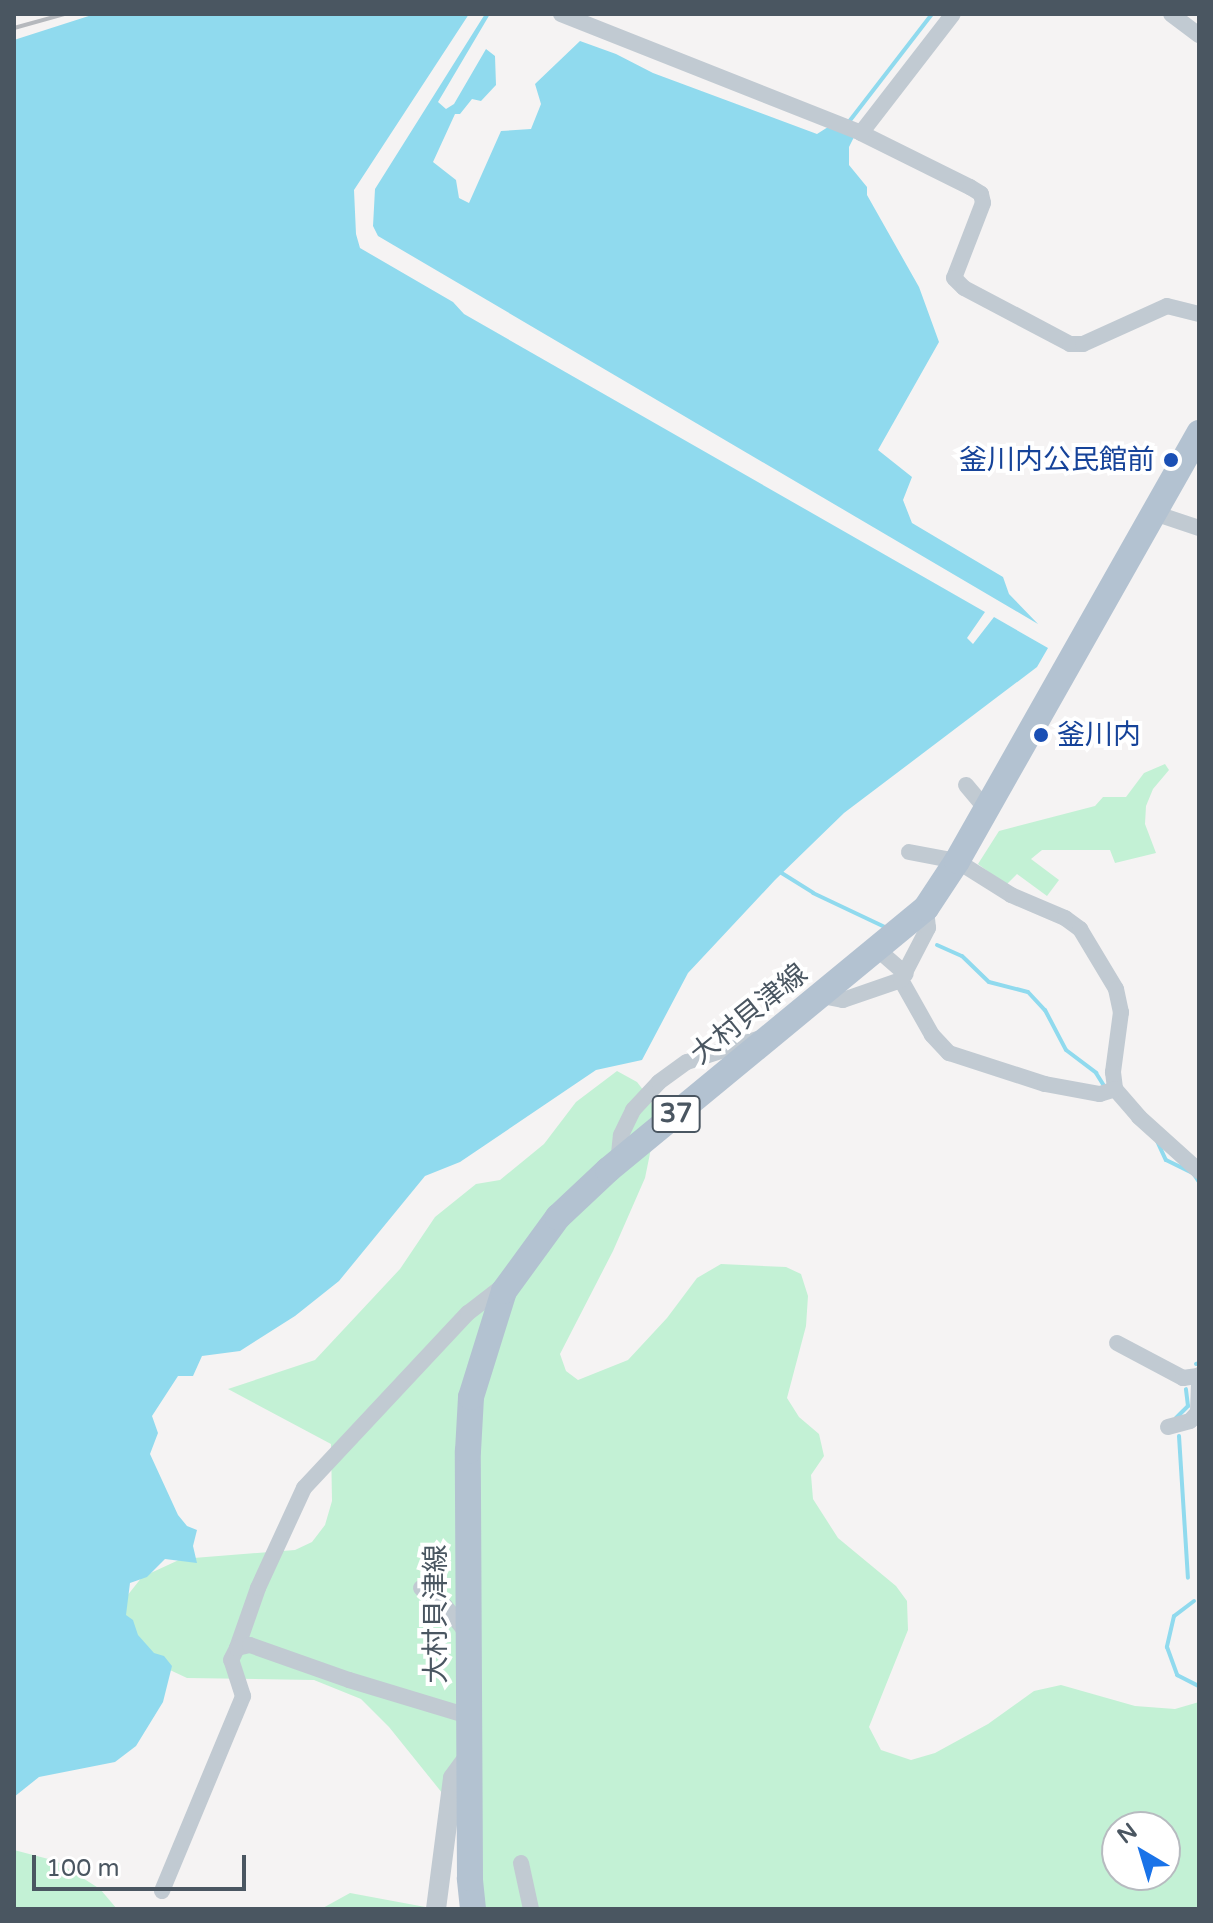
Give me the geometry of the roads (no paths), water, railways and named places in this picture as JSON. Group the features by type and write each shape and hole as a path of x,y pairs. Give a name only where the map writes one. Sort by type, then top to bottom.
{"main road":[{"name":"大村貝津線","path":"473,1909 468,1716 471,1397 481,1356 504,1291 558,1217 618,1163 926,908 957,861 1199,433"}],"street":[{"path":"561,14 859,132 981,194 983,203 954,278 977,295 1070,344 1083,344 1167,306 1199,314"},
{"path":"859,132 953,14"},
{"path":"1171,14 1199,35"},
{"path":"1154,513 1199,528"},
{"path":"966,785 986,809"},
{"path":"909,852 957,861 1011,895 1065,918 1080,929 1097,951 1116,989 1121,1012 1109,1091"},
{"path":"822,996 843,1000 904,977 928,928 926,908"},
{"path":"877,949 904,977 932,1035 949,1053 1045,1084 1109,1091 1199,1171"},
{"path":"618,1163 621,1135 633,1110 659,1082 687,1062 728,1046 774,1034"},
{"path":"162,1891 243,1696 231,1660 258,1588 304,1488 468,1313 511,1281"},
{"path":"1117,1343 1183,1378 1198,1376 1198,1412 1190,1421 1168,1427"},
{"path":"421,1588 445,1606 471,1638"},
{"path":"237,1648 250,1645 349,1680 468,1716"},
{"path":"436,1909 453,1778 469,1756"},
{"path":"521,1863 531,1909"}],"water":[{"path":"95,14 469,14 354,190 356,234 360,248 453,302 464,314 985,612 967,638 973,644 994,617 1048,648 1037,667 844,813 775,880 688,973 642,1060 596,1070 460,1162 425,1176 339,1281 295,1316 240,1351 202,1356 193,1376 178,1376 152,1416 158,1433 150,1454 178,1515 187,1526 197,1530 193,1546 197,1563 165,1559 147,1577 130,1583 126,1615 133,1620 138,1635 154,1653 164,1656 172,1666 163,1702 136,1746 115,1762 39,1777 14,1797 14,40"},
{"path":"485,14 490,14 438,102 446,109 454,104 486,49 495,56 496,85 481,101 472,99 460,114 455,114 433,162 456,180 459,198 469,203 501,131 531,129 541,104 535,84 580,41 616,54 653,73 817,134 828,127 854,137 849,147 849,165 867,187 867,195 919,287 939,342 878,450 912,477 903,500 912,523 1003,577 1009,594 1038,624 378,236 373,226 375,189"}],"waterway":[{"path":"848,123 932,14"},
{"path":"780,872 813,893 885,927"},
{"path":"937,945 962,956 989,982 1028,992 1045,1010 1066,1050 1096,1073 1106,1089"},
{"path":"1157,1141 1166,1160 1193,1173 1199,1182"},
{"path":"1176,1418 1188,1406 1186,1389"},
{"path":"1179,1436 1188,1578"},
{"path":"1194,1601 1174,1616 1167,1647 1177,1675 1199,1686"}],"railway":[{"path":"14,28 65,14"}],"place":[{"name":"釜川内公民館前","path":"1171,460"},
{"name":"釜川内","path":"1041,735"}]}
